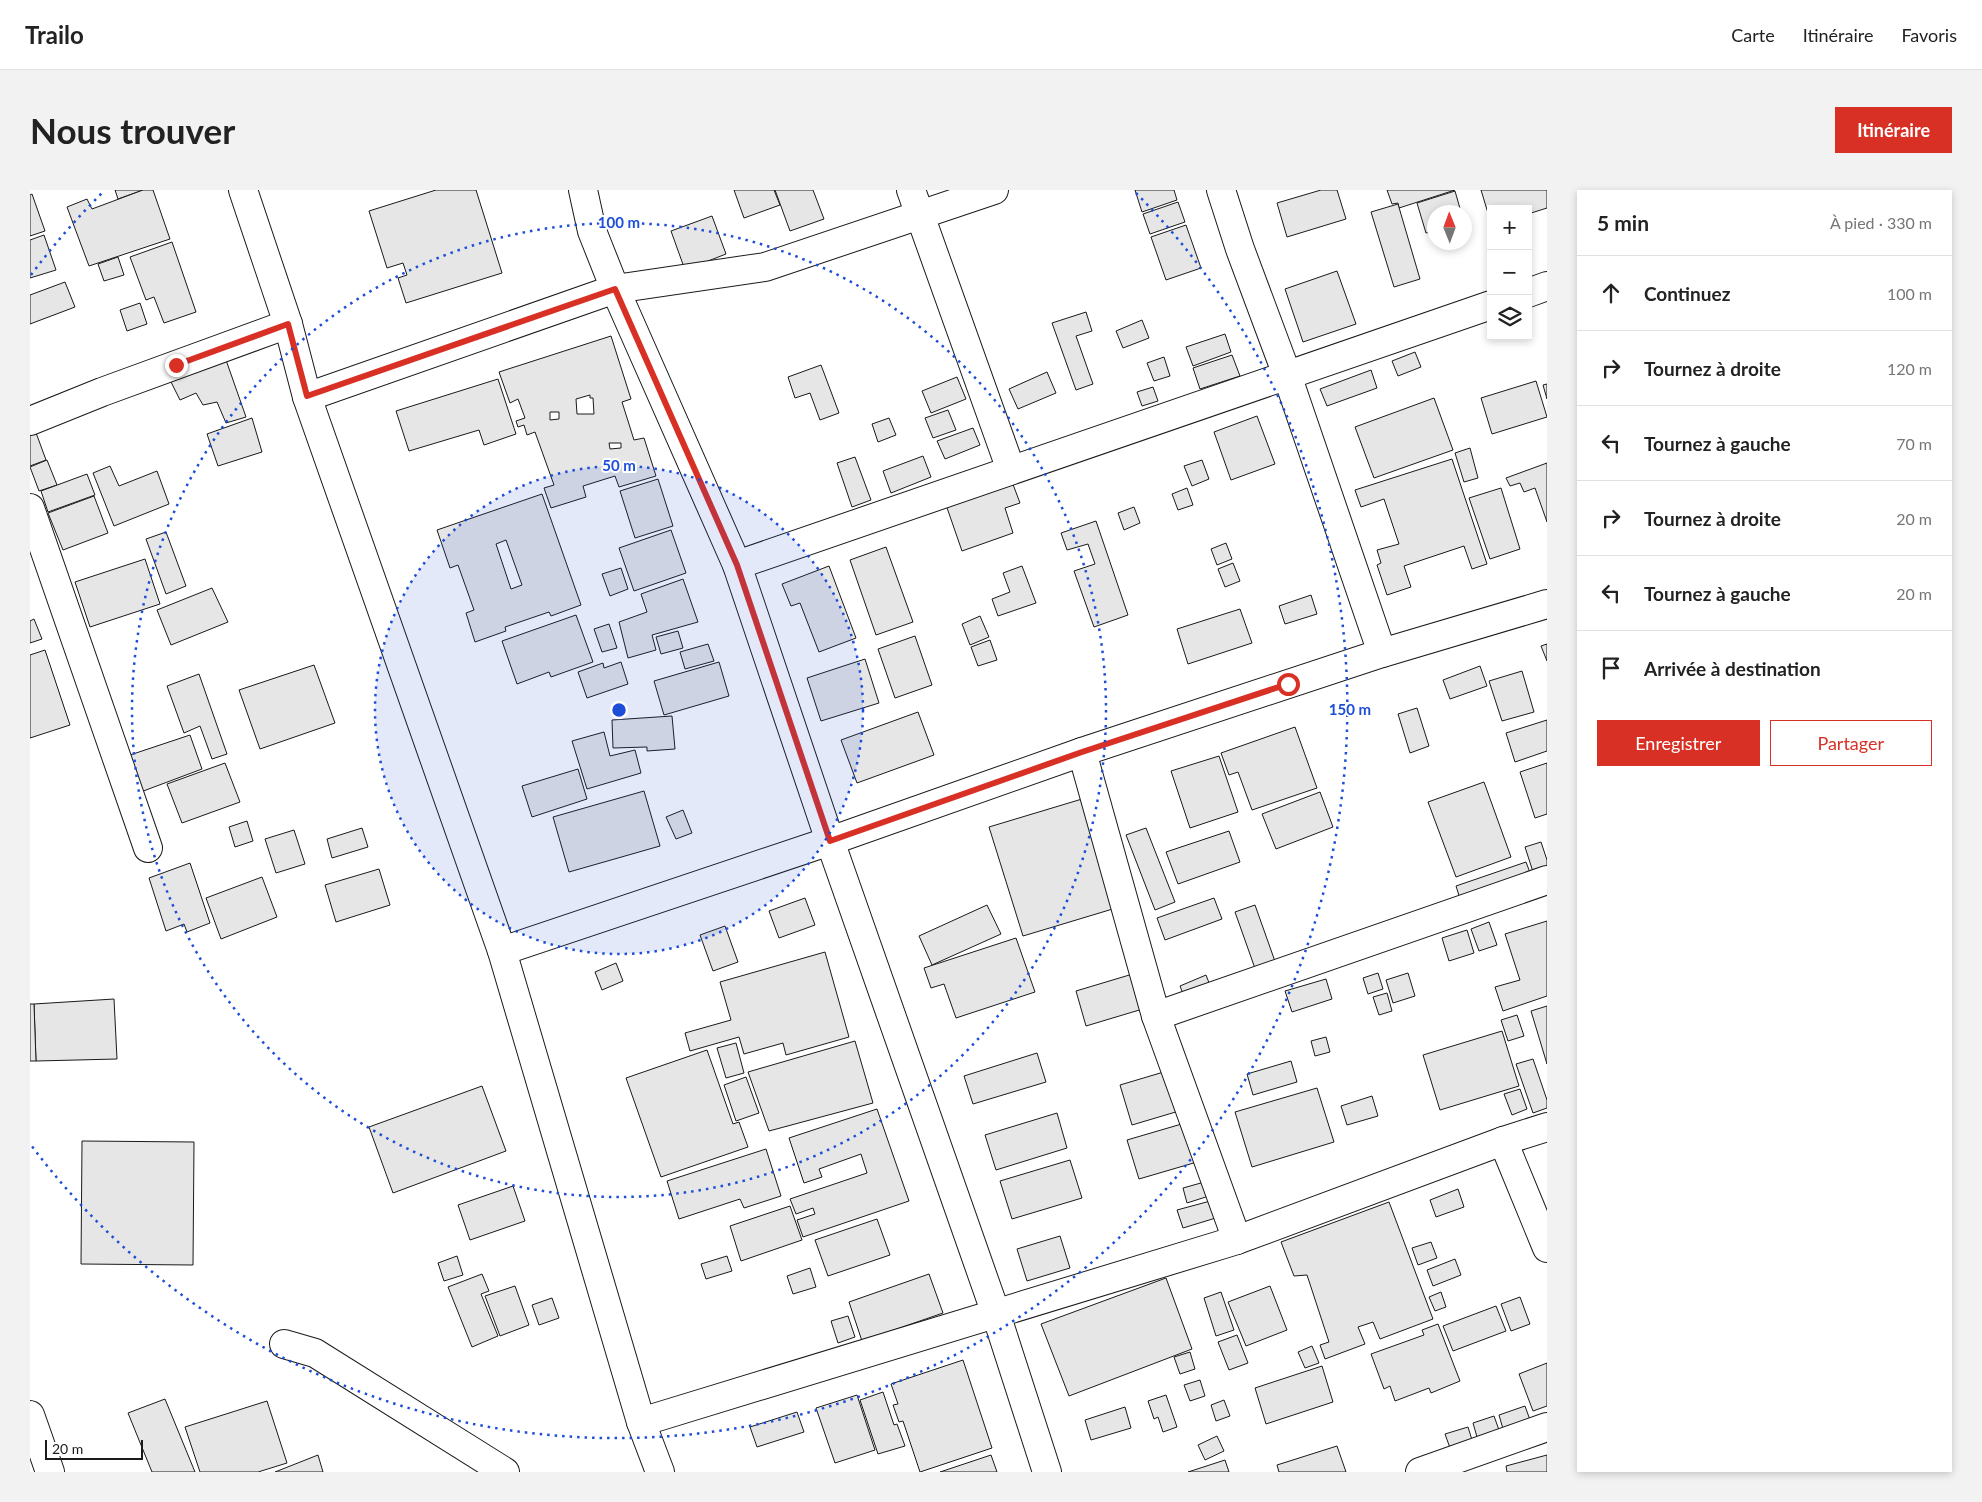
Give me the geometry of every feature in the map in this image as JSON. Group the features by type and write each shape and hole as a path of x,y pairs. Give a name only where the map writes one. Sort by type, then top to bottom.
{"street":[{"path":"243,190 288,324 307,396 502,951 641,1422 660,1472"},
{"path":"583,190 592,231 615,289 737,565 830,841 996,1314 1046,1472"},
{"path":"307,396 615,289 765,267 916,202 994,190"},
{"path":"1221,190 1240,249 1287,375 1382,653"},
{"path":"916,202 1011,470"},
{"path":"1532,291 1547,286"},
{"path":"737,565 1487,306"},
{"path":"30,421 102,392 288,324"},
{"path":"30,508 148,848"},
{"path":"502,951 830,841 1082,752 1382,653 1547,604"},
{"path":"1082,752 1156,1016 1237,1240"},
{"path":"1156,1016 1547,880"},
{"path":"641,1422 1237,1240 1503,1140 1547,1127"},
{"path":"1503,1140 1547,1248"},
{"path":"284,1344 315,1353 505,1472"},
{"path":"30,1415 50,1472"},
{"path":"1420,1472 1547,1427"}],"building":[{"path":"115,190 143,190 118,199"},
{"path":"143,190 153,190 170,239 89,266 67,207 87,199 92,209"},
{"path":"436,190 476,190 502,273 406,303 398,278 407,275 403,263 387,268 369,211"},
{"path":"734,190 774,190 780,205 744,218"},
{"path":"775,190 813,190 824,219 790,231"},
{"path":"1135,190 1174,190 1177,200 1142,212"},
{"path":"1321,190 1337,190 1346,219 1287,237 1277,203"},
{"path":"1387,190 1455,190 1399,208 1398,203 1392,204"},
{"path":"1481,190 1547,190 1547,208 1532,213 1532,205 1487,205 1487,210"},
{"path":"1455,191 1459,205 1427,205 1426,233 1417,203"},
{"path":"32,194 45,231 30,236 30,195"},
{"path":"1178,202 1185,222 1150,234 1143,214"},
{"path":"1398,204 1420,279 1394,287 1371,212"},
{"path":"712,216 726,254 685,270 671,231"},
{"path":"1186,225 1201,268 1166,280 1151,237"},
{"path":"44,235 56,270 30,278 30,240"},
{"path":"172,242 196,312 164,323 154,297 146,300 130,257"},
{"path":"118,257 124,275 104,281 98,264"},
{"path":"1337,271 1356,324 1303,342 1285,289"},
{"path":"65,282 75,307 30,324 30,295"},
{"path":"140,303 147,324 127,331 120,310"},
{"path":"1086,312 1092,331 1076,336 1093,384 1076,390 1052,323"},
{"path":"1142,320 1149,338 1123,348 1116,331"},
{"path":"1225,334 1231,352 1193,366 1186,347"},
{"path":"611,336 631,399 622,402 634,440 644,438 656,476 619,487 615,476 583,486 586,497 551,508 544,488 554,485 535,432 527,435 524,425 518,427 516,421 525,418 518,399 510,403 499,372","holes":["590,395 590,398 593,398 594,414 577,414 576,399","550,412 559,412 559,419 550,420","609,443 621,443 621,448 610,449"]},
{"path":"1415,352 1421,367 1398,376 1392,361"},
{"path":"1232,355 1240,376 1200,389 1193,368"},
{"path":"1164,357 1170,376 1154,381 1147,363"},
{"path":"226,360 246,417 226,423 217,402 203,405 196,393 180,400 169,378"},
{"path":"821,365 839,413 820,420 810,393 795,398 788,377"},
{"path":"1371,370 1377,388 1327,406 1320,389"},
{"path":"1047,372 1056,393 1018,409 1009,389"},
{"path":"957,377 966,399 931,413 922,391"},
{"path":"498,379 516,434 484,445 479,430 409,451 396,411"},
{"path":"1536,381 1547,417 1492,434 1481,398"},
{"path":"1547,384 1547,399 1543,385"},
{"path":"1153,387 1158,401 1142,406 1137,392"},
{"path":"1434,398 1453,450 1374,478 1355,427"},
{"path":"948,410 956,430 933,438 925,418"},
{"path":"1257,416 1275,464 1231,480 1214,432"},
{"path":"252,418 262,452 218,466 207,434"},
{"path":"889,418 896,435 878,442 872,424"},
{"path":"973,428 980,445 945,459 937,441"},
{"path":"35,430 46,460 30,466 30,432"},
{"path":"1470,448 1478,478 1464,482 1455,453"},
{"path":"923,456 931,477 891,493 883,471"},
{"path":"855,457 871,500 852,507 837,463"},
{"path":"1452,459 1487,564 1472,569 1464,546 1404,566 1411,587 1387,595 1377,565 1381,563 1377,550 1399,544 1384,499 1361,507 1355,490"},
{"path":"47,460 57,485 39,491 30,467"},
{"path":"1202,460 1209,479 1192,486 1184,466"},
{"path":"1547,463 1547,522 1535,488 1524,492 1520,483 1510,486 1506,478"},
{"path":"110,466 119,486 157,471 169,504 114,526 93,473"},
{"path":"87,474 95,495 48,512 41,491"},
{"path":"658,479 673,526 635,538 620,491"},
{"path":"1011,479 1020,503 1005,508 1013,533 962,551 945,502"},
{"path":"1187,488 1193,505 1178,510 1172,494"},
{"path":"1501,488 1520,549 1490,559 1469,498"},
{"path":"542,494 581,605 551,616 549,612 505,627 506,631 475,642 466,613 474,610 458,565 450,568 437,530","holes":["506,540 522,585 511,589 496,544"]},
{"path":"94,496 108,533 63,550 48,513"},
{"path":"1134,507 1140,523 1124,530 1118,513"},
{"path":"1096,521 1128,615 1094,627 1074,571 1095,564 1088,544 1067,550 1061,533"},
{"path":"671,530 686,573 634,591 619,548"},
{"path":"166,532 186,586 166,594 146,539"},
{"path":"1226,543 1232,559 1217,565 1211,549"},
{"path":"886,547 913,622 876,635 850,560"},
{"path":"145,559 160,604 90,627 75,582"},
{"path":"1233,563 1240,581 1225,587 1218,569"},
{"path":"829,566 856,638 819,652 800,603 791,606 782,584"},
{"path":"1022,566 1036,603 998,616 992,599 1010,592 1003,573"},
{"path":"621,568 628,589 610,596 602,574"},
{"path":"683,579 698,622 652,635 656,650 628,658 619,622 647,612 641,594"},
{"path":"212,588 228,622 171,645 157,610"},
{"path":"1311,595 1317,614 1285,624 1279,606"},
{"path":"1240,609 1252,643 1188,664 1177,629"},
{"path":"576,615 593,662 551,677 549,672 517,684 502,641"},
{"path":"980,616 989,637 970,645 962,624"},
{"path":"34,619 42,639 30,643 30,621"},
{"path":"609,624 617,648 602,652 594,629"},
{"path":"678,631 683,648 661,654 656,637"},
{"path":"915,636 932,685 895,698 878,649"},
{"path":"990,640 997,660 978,666 971,647"},
{"path":"708,644 714,661 685,669 680,652"},
{"path":"1547,644 1547,661 1541,646"},
{"path":"45,650 70,725 30,738 30,655"},
{"path":"865,659 879,703 821,721 807,678"},
{"path":"621,662 628,684 587,698 578,672 603,663 604,668"},
{"path":"719,662 729,696 664,715 654,681"},
{"path":"314,665 335,723 260,749 239,690"},
{"path":"1480,666 1487,686 1450,699 1443,680"},
{"path":"1522,671 1534,712 1502,721 1489,681"},
{"path":"199,674 227,754 212,759 200,726 184,733 167,686"},
{"path":"1417,708 1429,746 1410,753 1398,714"},
{"path":"918,712 934,755 857,783 841,740"},
{"path":"672,716 675,749 647,751 647,747 613,748 612,720"},
{"path":"1547,720 1547,751 1515,762 1506,733"},
{"path":"1295,727 1317,788 1252,810 1238,772 1229,775 1221,753"},
{"path":"604,732 610,756 635,750 641,773 587,789 572,741"},
{"path":"190,735 202,769 138,793 127,756"},
{"path":"1219,756 1238,812 1190,828 1171,771"},
{"path":"225,763 240,802 182,823 167,784"},
{"path":"1547,763 1547,814 1535,818 1520,772"},
{"path":"578,769 587,799 532,817 522,786"},
{"path":"1484,782 1511,857 1456,877 1428,802"},
{"path":"644,791 660,846 569,872 553,817"},
{"path":"1320,792 1333,827 1276,849 1262,814"},
{"path":"1082,799 1116,908 1023,936 989,827"},
{"path":"683,810 692,833 676,839 666,817"},
{"path":"247,821 253,841 235,847 229,827"},
{"path":"362,828 368,847 332,858 327,839"},
{"path":"1146,828 1175,902 1155,910 1126,835"},
{"path":"294,830 305,864 276,873 265,839"},
{"path":"1229,831 1240,862 1178,884 1166,852"},
{"path":"1541,842 1547,860 1547,874 1535,878 1525,847"},
{"path":"1526,862 1532,878 1461,902 1456,886"},
{"path":"190,863 210,923 187,932 184,924 166,931 149,878"},
{"path":"379,869 390,905 336,922 325,885"},
{"path":"262,877 277,917 221,939 206,898"},
{"path":"805,898 815,925 779,938 769,911"},
{"path":"1214,898 1222,919 1165,940 1157,918"},
{"path":"987,905 1001,934 932,965 919,936"},
{"path":"1255,905 1277,967 1257,974 1235,912"},
{"path":"1547,921 1547,996 1503,1011 1495,987 1520,980 1505,934"},
{"path":"1489,922 1497,945 1479,951 1471,929"},
{"path":"725,926 738,962 713,971 700,935"},
{"path":"1467,930 1474,953 1449,961 1442,938"},
{"path":"1016,938 1035,992 956,1018 944,984 931,988 924,968"},
{"path":"825,952 849,1037 786,1055 783,1043 744,1054 739,1037 690,1051 685,1033 731,1020 720,982"},
{"path":"616,963 623,981 602,990 595,972"},
{"path":"1136,973 1146,1008 1086,1026 1076,991"},
{"path":"1378,973 1383,989 1368,994 1363,978"},
{"path":"1408,973 1415,996 1393,1003 1386,980"},
{"path":"1206,975 1211,988 1185,999 1180,986"},
{"path":"1326,979 1332,999 1292,1012 1285,991"},
{"path":"1387,993 1392,1011 1379,1015 1373,997"},
{"path":"114,999 117,1059 36,1061 34,1004"},
{"path":"30,1004 34,1004 36,1061 30,1061"},
{"path":"1547,1006 1547,1064 1531,1011"},
{"path":"1517,1015 1524,1036 1508,1041 1501,1020"},
{"path":"1502,1031 1519,1086 1440,1110 1423,1055"},
{"path":"1326,1037 1330,1052 1315,1056 1311,1041"},
{"path":"855,1041 873,1103 769,1131 748,1072"},
{"path":"736,1043 744,1073 726,1078 717,1048"},
{"path":"707,1050 733,1124 739,1122 748,1147 661,1177 626,1078"},
{"path":"1037,1053 1046,1082 973,1104 964,1076"},
{"path":"1533,1059 1547,1100 1547,1108 1533,1113 1516,1064"},
{"path":"1291,1061 1297,1082 1253,1095 1247,1074"},
{"path":"1167,1071 1179,1111 1132,1125 1120,1085"},
{"path":"746,1077 759,1113 736,1121 724,1085"},
{"path":"482,1086 506,1151 393,1193 369,1127"},
{"path":"1317,1088 1334,1142 1252,1167 1235,1112"},
{"path":"1520,1089 1527,1109 1512,1115 1504,1094"},
{"path":"1372,1096 1378,1116 1347,1125 1341,1106"},
{"path":"877,1109 909,1201 803,1237 797,1220 815,1214 813,1208 796,1214 790,1199 867,1173 861,1154 819,1169 822,1177 804,1183 789,1138"},
{"path":"1057,1113 1067,1148 996,1170 985,1135"},
{"path":"1185,1123 1197,1162 1139,1179 1127,1140"},
{"path":"82,1141 194,1142 193,1265 81,1264"},
{"path":"766,1149 781,1196 744,1208 740,1199 679,1219 667,1181"},
{"path":"1070,1160 1082,1198 1012,1219 1000,1181"},
{"path":"1208,1181 1212,1195 1187,1203 1183,1188"},
{"path":"513,1186 525,1221 470,1240 458,1205"},
{"path":"1458,1189 1464,1207 1436,1217 1430,1200"},
{"path":"1214,1200 1219,1217 1183,1228 1177,1210"},
{"path":"1389,1202 1433,1319 1380,1339 1373,1322 1358,1327 1365,1344 1325,1359 1320,1345 1329,1342 1307,1275 1294,1276 1281,1242"},
{"path":"790,1206 802,1240 741,1261 730,1226"},
{"path":"877,1219 890,1255 828,1276 815,1240"},
{"path":"1060,1236 1070,1268 1027,1281 1017,1249"},
{"path":"1431,1242 1437,1258 1418,1265 1412,1248"},
{"path":"457,1256 463,1275 444,1281 438,1263"},
{"path":"727,1256 732,1271 706,1279 701,1264"},
{"path":"1455,1259 1461,1275 1433,1286 1427,1270"},
{"path":"810,1268 816,1287 793,1294 787,1276"},
{"path":"482,1274 489,1291 481,1294 498,1336 472,1347 448,1287"},
{"path":"929,1274 943,1313 862,1341 849,1302"},
{"path":"1166,1278 1192,1349 1069,1396 1041,1324"},
{"path":"515,1286 529,1325 500,1336 485,1296"},
{"path":"1270,1286 1287,1330 1246,1346 1228,1302"},
{"path":"1221,1292 1234,1330 1216,1336 1204,1298"},
{"path":"1441,1292 1446,1307 1435,1311 1429,1297"},
{"path":"1520,1297 1530,1324 1511,1331 1501,1304"},
{"path":"552,1298 559,1318 539,1325 532,1305"},
{"path":"1496,1306 1506,1331 1453,1351 1443,1326"},
{"path":"848,1316 855,1337 838,1343 831,1321"},
{"path":"1438,1324 1460,1381 1431,1393 1429,1388 1395,1401 1390,1386 1384,1389 1371,1354 1424,1335 1422,1330"},
{"path":"1237,1335 1248,1363 1229,1370 1218,1342"},
{"path":"1312,1346 1319,1363 1305,1368 1298,1352"},
{"path":"1190,1352 1195,1369 1180,1374 1174,1357"},
{"path":"963,1360 992,1448 920,1472 903,1421 899,1422 893,1405 898,1404 891,1384"},
{"path":"1547,1363 1547,1406 1533,1411 1519,1374"},
{"path":"1322,1366 1333,1402 1266,1424 1255,1388"},
{"path":"1200,1380 1205,1396 1190,1401 1184,1385"},
{"path":"883,1392 894,1425 897,1424 905,1446 878,1454 860,1400"},
{"path":"857,1395 875,1450 835,1463 816,1408"},
{"path":"1166,1395 1177,1427 1163,1432 1158,1417 1154,1419 1148,1401"},
{"path":"165,1399 195,1472 152,1472 128,1413"},
{"path":"1224,1400 1230,1416 1216,1421 1211,1405"},
{"path":"267,1401 287,1463 258,1472 200,1472 185,1427"},
{"path":"1525,1406 1530,1420 1503,1429 1499,1415"},
{"path":"1125,1407 1131,1428 1091,1440 1085,1420"},
{"path":"797,1412 804,1432 757,1447 750,1427"},
{"path":"1494,1416 1499,1430 1477,1437 1473,1423"},
{"path":"1468,1427 1472,1440 1450,1448 1445,1434"},
{"path":"1217,1436 1224,1451 1205,1460 1198,1445"},
{"path":"1337,1446 1346,1472 1279,1472 1277,1465"},
{"path":"318,1455 323,1472 275,1472"},
{"path":"991,1455 997,1472 940,1472"},
{"path":"1547,1455 1547,1472 1507,1472 1506,1466"},
{"path":"1225,1460 1229,1472 1188,1472"}],"route":[{"path":"176,365 288,324 307,396 615,289 737,565 830,841 1082,752 1288,684"}]}
